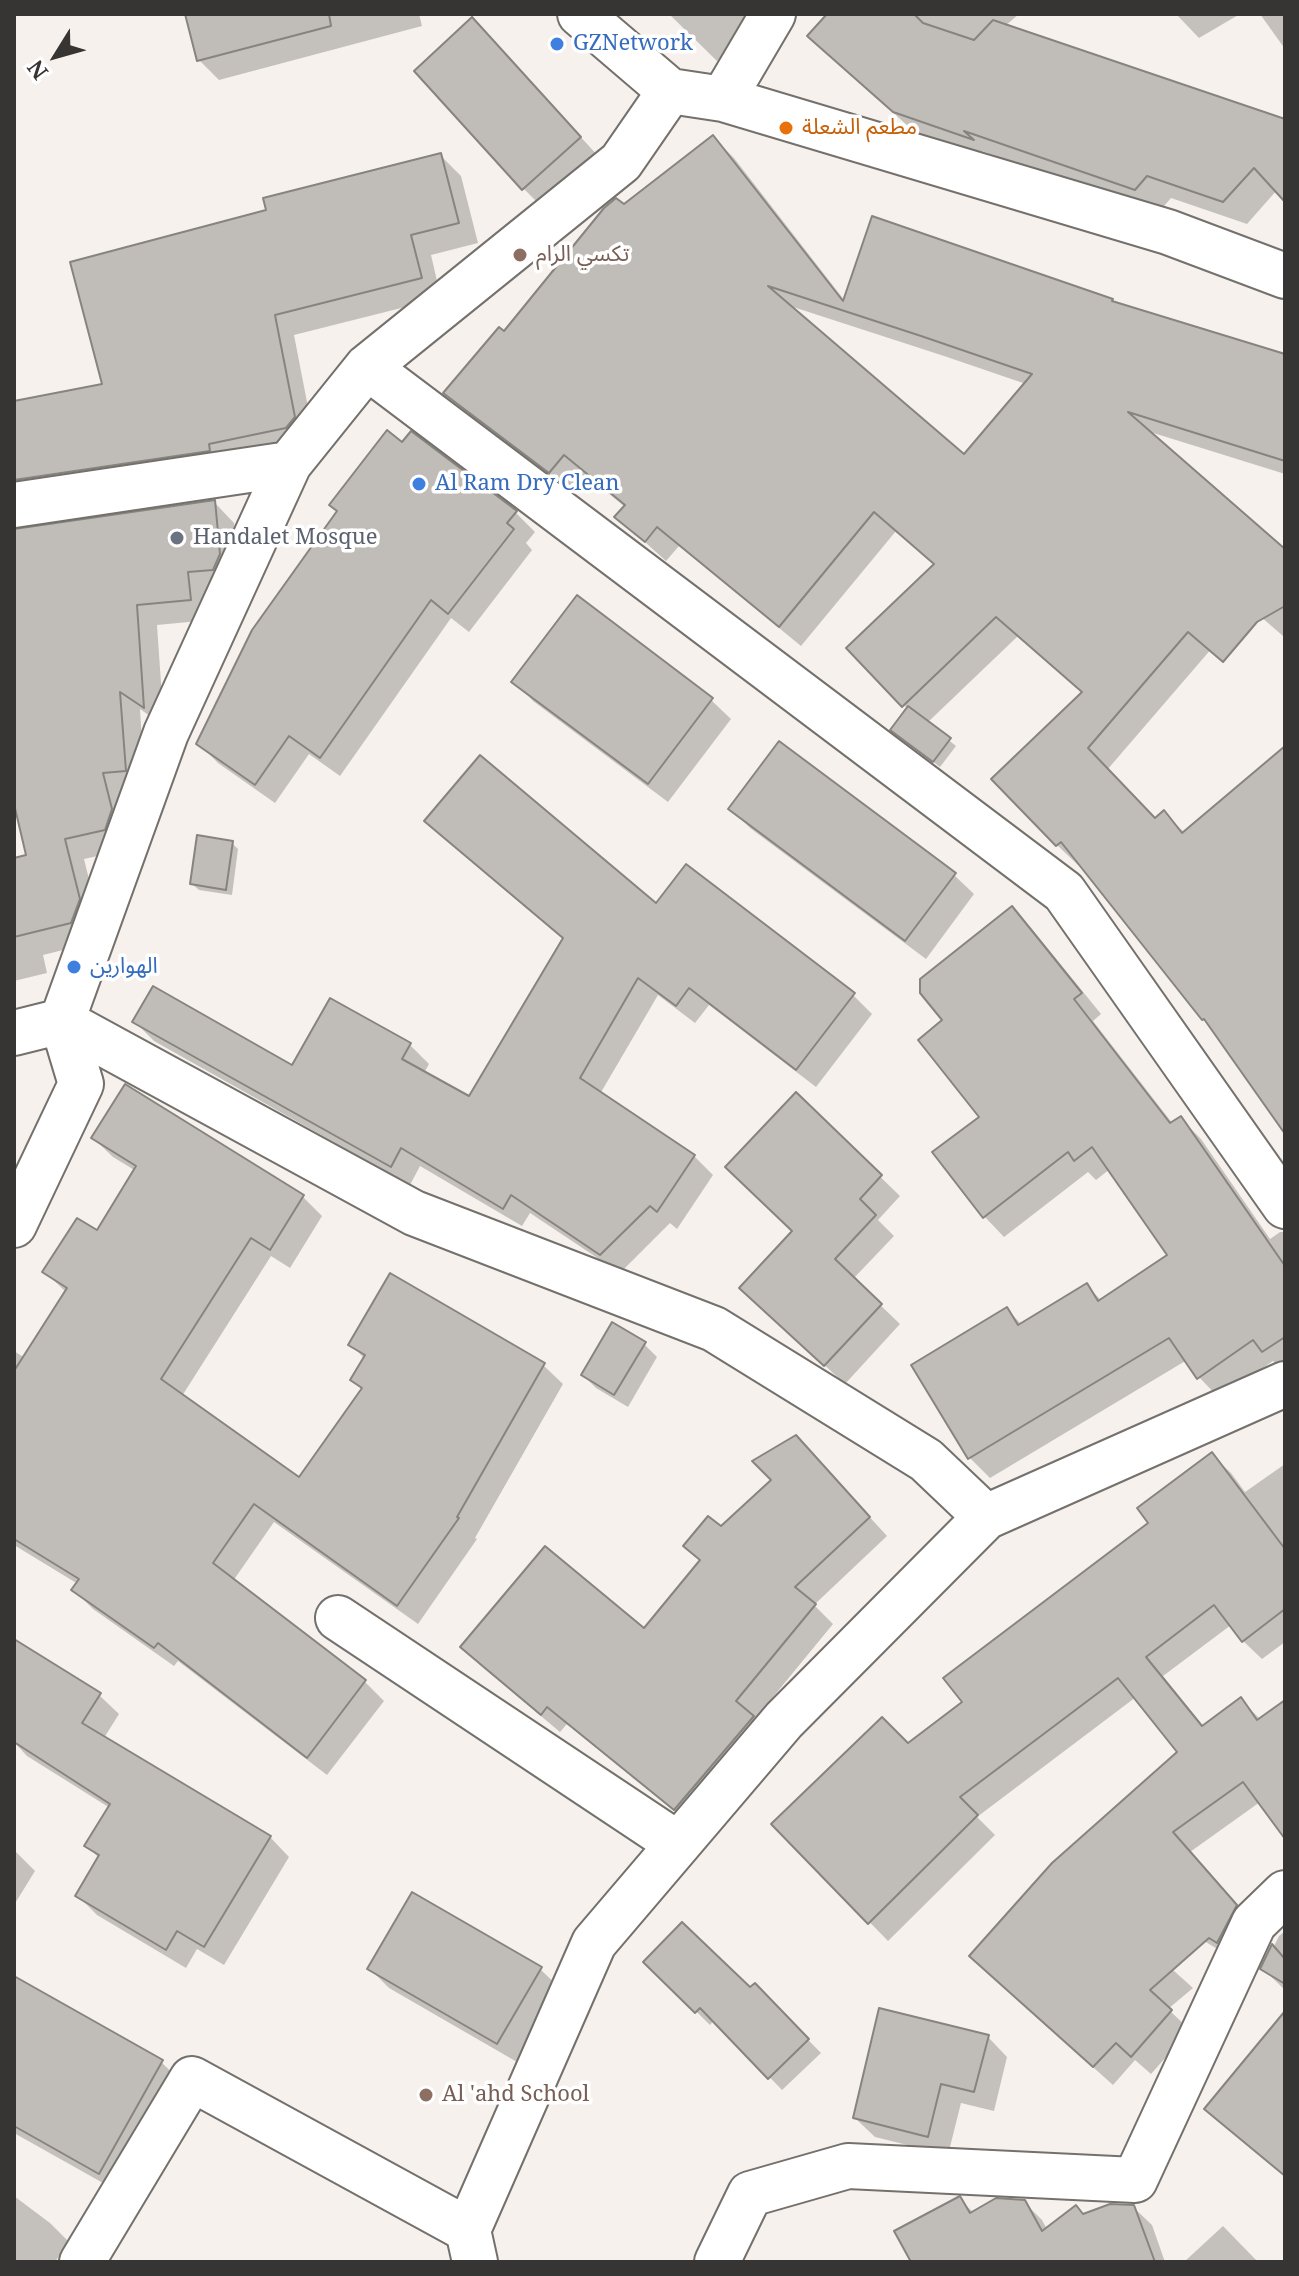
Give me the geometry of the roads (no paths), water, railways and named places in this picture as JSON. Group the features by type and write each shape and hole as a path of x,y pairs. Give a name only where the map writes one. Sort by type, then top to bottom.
{"street":[{"path":"580,14 670,91 723,99 1168,232 1285,276"},
{"path":"723,99 773,14"},
{"path":"14,1225 81,1084 62,1021 166,733 289,464 367,367 621,162 670,91"},
{"path":"367,367 1064,892 1285,1206"},
{"path":"14,505 289,464"},
{"path":"14,1033 62,1021 414,1213 714,1329 926,1460 986,1517"},
{"path":"82,2262 192,2079 472,2246 594,1943 784,1720 986,1517 1285,1384"},
{"path":"338,1618 678,1844"},
{"path":"717,2262 750,2194 848,2166 1135,2180 1254,1923 1285,1893"}],"place":[{"name":"GZNetwork","path":"557,44"},
{"name":"مطعم الشعلة","path":"786,128"},
{"name":"تكسي الرام","path":"520,255"},
{"name":"Al Ram Dry Clean","path":"419,484"},
{"name":"Handalet Mosque","path":"177,538"},
{"name":"الهوارين","path":"74,967"},
{"name":"Al 'ahd School","path":"426,2095"}]}
